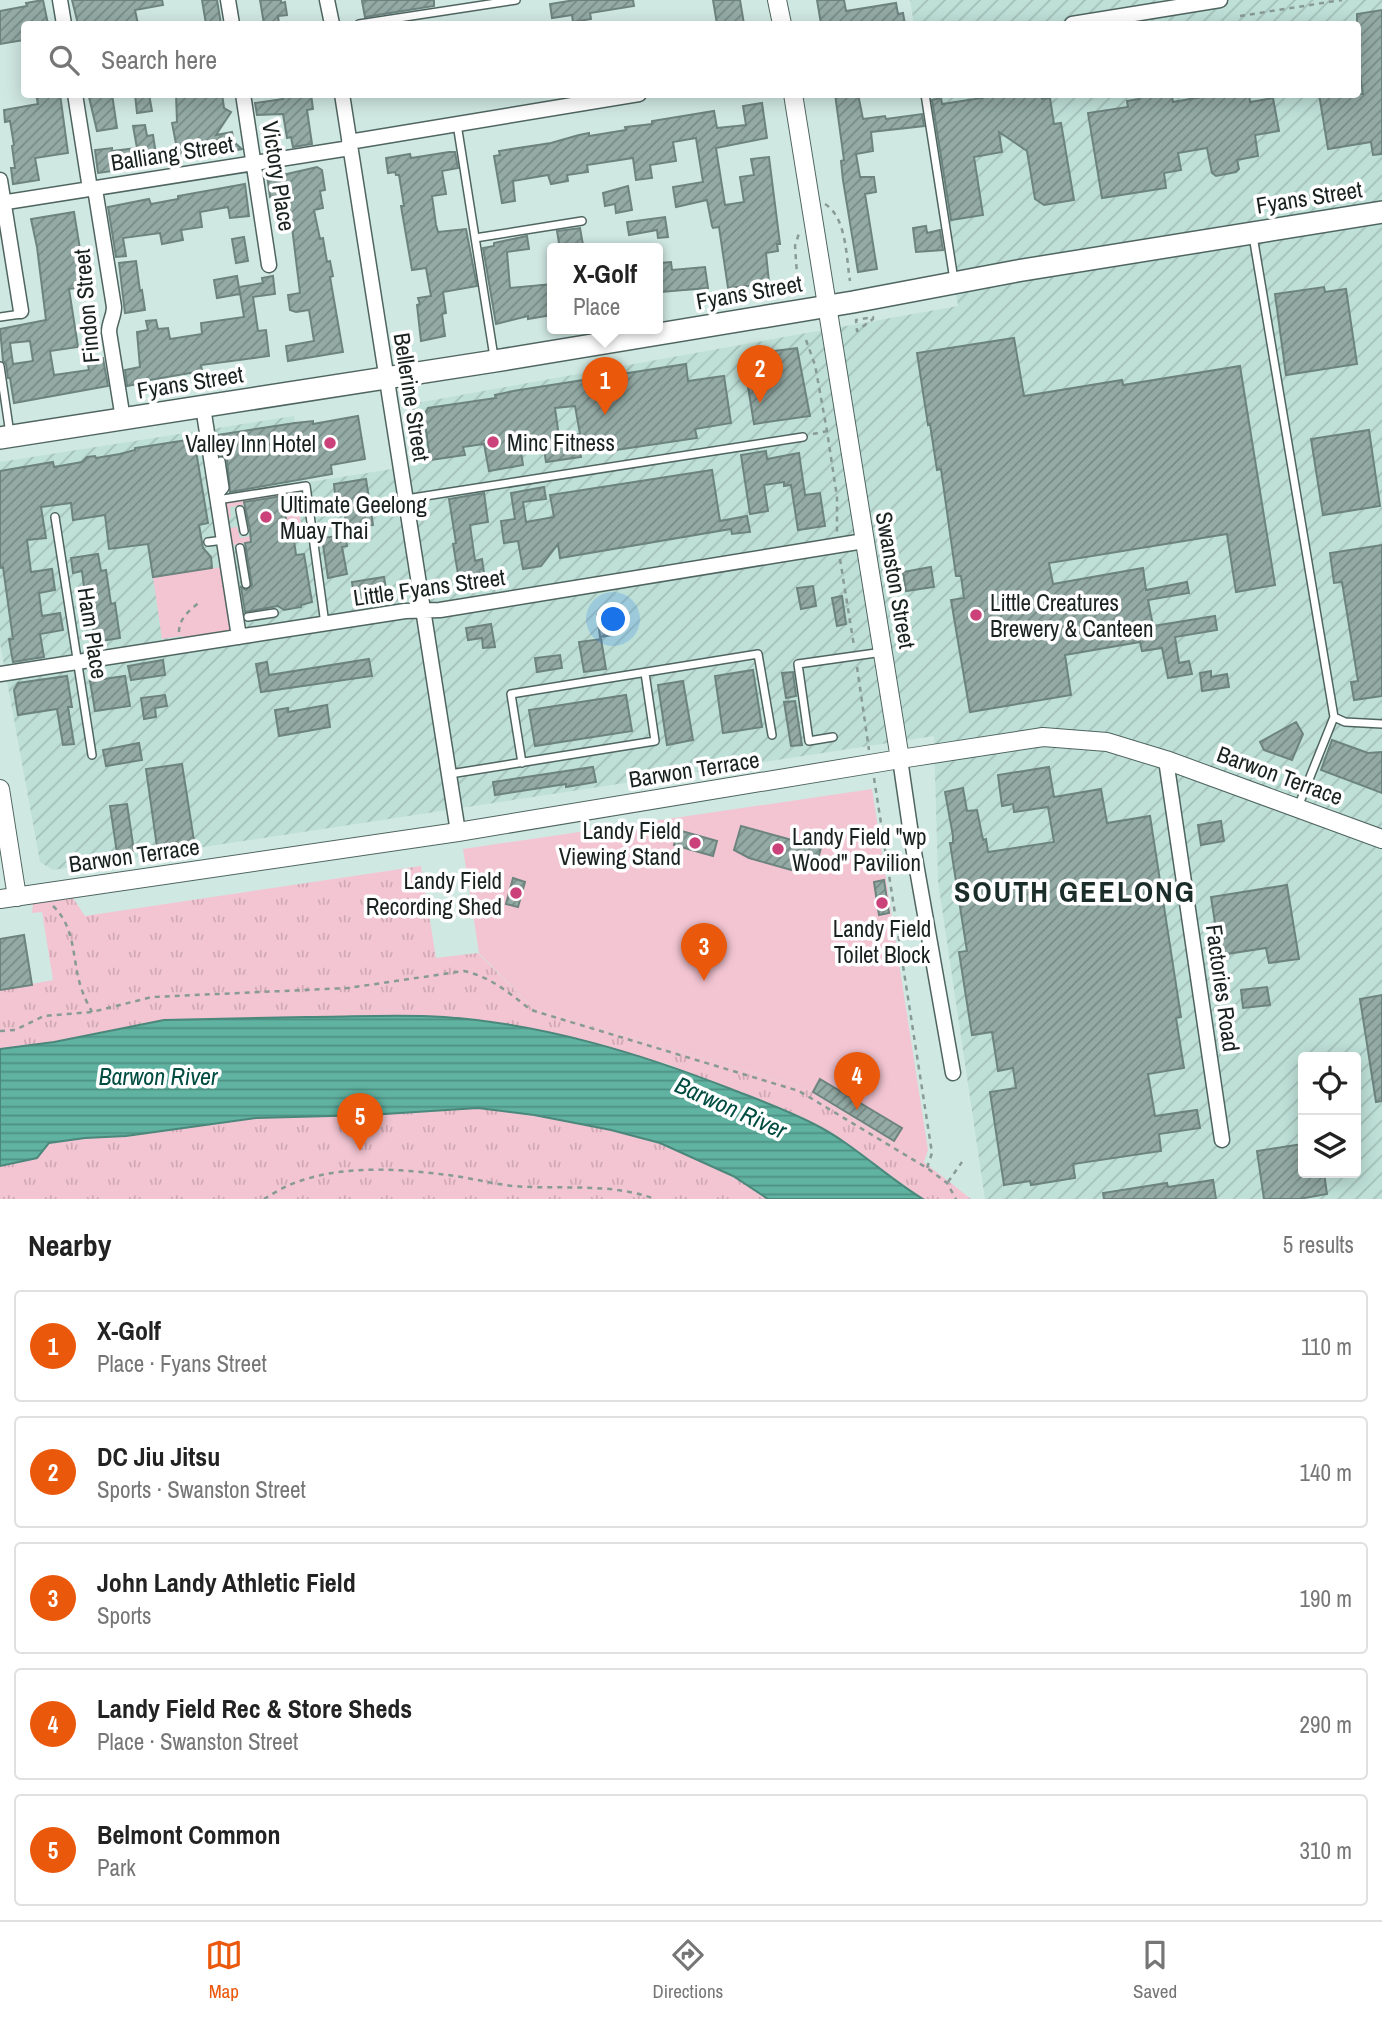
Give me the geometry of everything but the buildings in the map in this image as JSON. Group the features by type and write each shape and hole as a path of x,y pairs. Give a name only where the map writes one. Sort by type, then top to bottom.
{"main road":[{"name":"Fyans Street","path":"663,333 954,281 1382,212"},
{"name":"Fyans Street","path":"5,437 657,334"}],"street":[{"path":"60,0 64,21"},
{"path":"228,0 232,21"},
{"path":"327,0 331,21"},
{"path":"778,0 782,21"},
{"path":"1090,21 1218,0"},
{"name":"Findon Street","path":"76,98 114,307 114,316 108,332 123,419"},
{"name":"Victory Place","path":"244,98 270,265"},
{"name":"Bellerine Street","path":"343,98 458,832"},
{"name":"Balliang Street","path":"2,203 254,163 457,124 615,98"},
{"name":"Swanston Street","path":"794,98 912,841 953,1073"},
{"path":"0,180 21,311"},
{"path":"203,407 212,440 224,540 235,565 239,637"},
{"name":"Little Fyans Street","path":"0,674 405,611 454,608 864,541"},
{"name":"Barwon Terrace","path":"9,898 458,832 1044,737 1107,741 1382,839"},
{"name":"Factories Road","path":"1166,760 1222,1140"},
{"path":"0,789 9,898"}],"lane":[{"path":"379,21 516,0"},
{"path":"926,98 954,281"},
{"path":"457,124 495,361"},
{"path":"475,238 582,220"},
{"path":"1252,232 1334,717 1298,808"},
{"path":"0,317 21,314 21,311"},
{"path":"0,366 5,437"},
{"path":"405,499 807,436"},
{"path":"217,499 224,493 225,488 221,461"},
{"path":"217,499 306,486 312,514 310,524 325,624"},
{"path":"240,510 244,531"},
{"name":"Ham Place","path":"55,517 92,755"},
{"path":"221,523 242,521"},
{"path":"208,542 224,540"},
{"path":"240,548 235,565 246,584"},
{"path":"248,617 274,613"},
{"path":"261,616 263,633"},
{"path":"833,737 809,741 798,664 883,652"},
{"path":"522,763 511,694 758,654 772,735"},
{"path":"449,775 655,741 645,673"},
{"path":"1334,717 1345,722 1382,724"}],"path":[{"path":"1240,16 1342,0"},
{"path":"810,197 830,206 840,222 850,281"},
{"path":"798,289 795,246 802,221"},
{"path":"873,317 857,331 856,320 873,317"},
{"path":"806,340 816,365 827,431 837,497 838,540"},
{"path":"807,436 827,431"},
{"path":"180,646 178,628 187,612 201,601"},
{"path":"874,777 932,1153 927,1168"},
{"path":"40,894 64,916 73,942 82,992 92,1013"},
{"path":"0,1031 15,1030 44,1016 92,1013 152,997 348,988 464,971 480,975 497,984 531,1010 799,1091 927,1168 947,1183 956,1199"},
{"path":"947,1183 961,1162"},
{"path":"264,1199 296,1183 333,1172 372,1170 455,1176 513,1186 605,1187 655,1199"}],"shaded area":[{"path":"910,0 1382,0 1382,1199 985,1199 938,881 934,736 53,870 40,862 0,643 0,462 294,416 303,483 418,465 411,404 958,306 925,98 1361,98 1361,21 914,21"}],"green space":[{"path":"295,492 303,533 233,545 233,559 229,528 237,527 240,538 288,529 283,499 230,507 231,518 224,518 222,502"},
{"path":"222,567 230,632 184,640 182,636 162,639 153,577"},
{"path":"872,789 928,1150 924,1162 803,1087 534,1009 479,953 463,849"},
{"path":"421,866 436,958 478,953 534,1009 803,1087 924,1162 971,1199 923,1199 840,1139 813,1124 670,1065 588,1042 495,1022 443,1017 164,1020 54,1042 0,1049 0,990 53,980 42,912 32,913 33,904 73,898 85,916"},
{"path":"478,1108 569,1121 658,1143 715,1167 768,1199 0,1199 0,1166 37,1158 49,1143 126,1136 256,1118"}],"water":[{"name":"Barwon River","path":"410,1016 481,1021 554,1033 626,1052 696,1076 804,1119 843,1141 923,1199 768,1199 733,1176 660,1143 534,1115 478,1108 256,1118 126,1136 85,1138 49,1143 37,1158 0,1166 0,1049 54,1042 164,1020"}],"place":[{"name":"DC Jiu Jitsu","path":"760,403"},
{"name":"X-Golf","path":"605,415"},
{"name":"Minc Fitness","path":"493,442"},
{"name":"Valley Inn Hotel","path":"330,443"},
{"name":"Ultimate Geelong Muay Thai","path":"266,517"},
{"name":"Little Creatures Brewery & Canteen","path":"976,615"},
{"name":"Landy Field Viewing Stand","path":"695,843"},
{"name":"Landy Field \"wp Wood\" Pavilion","path":"778,849"},
{"name":"Landy Field Recording Shed","path":"516,893"},
{"name":"Landy Field Toilet Block","path":"882,903"},
{"name":"John Landy Athletic Field","path":"704,981"},
{"name":"Landy Field Rec & Store Sheds","path":"857,1110"},
{"name":"Belmont Common","path":"360,1151"}],"district":[{"name":"SOUTH GEELONG","path":"1075,891"}]}
